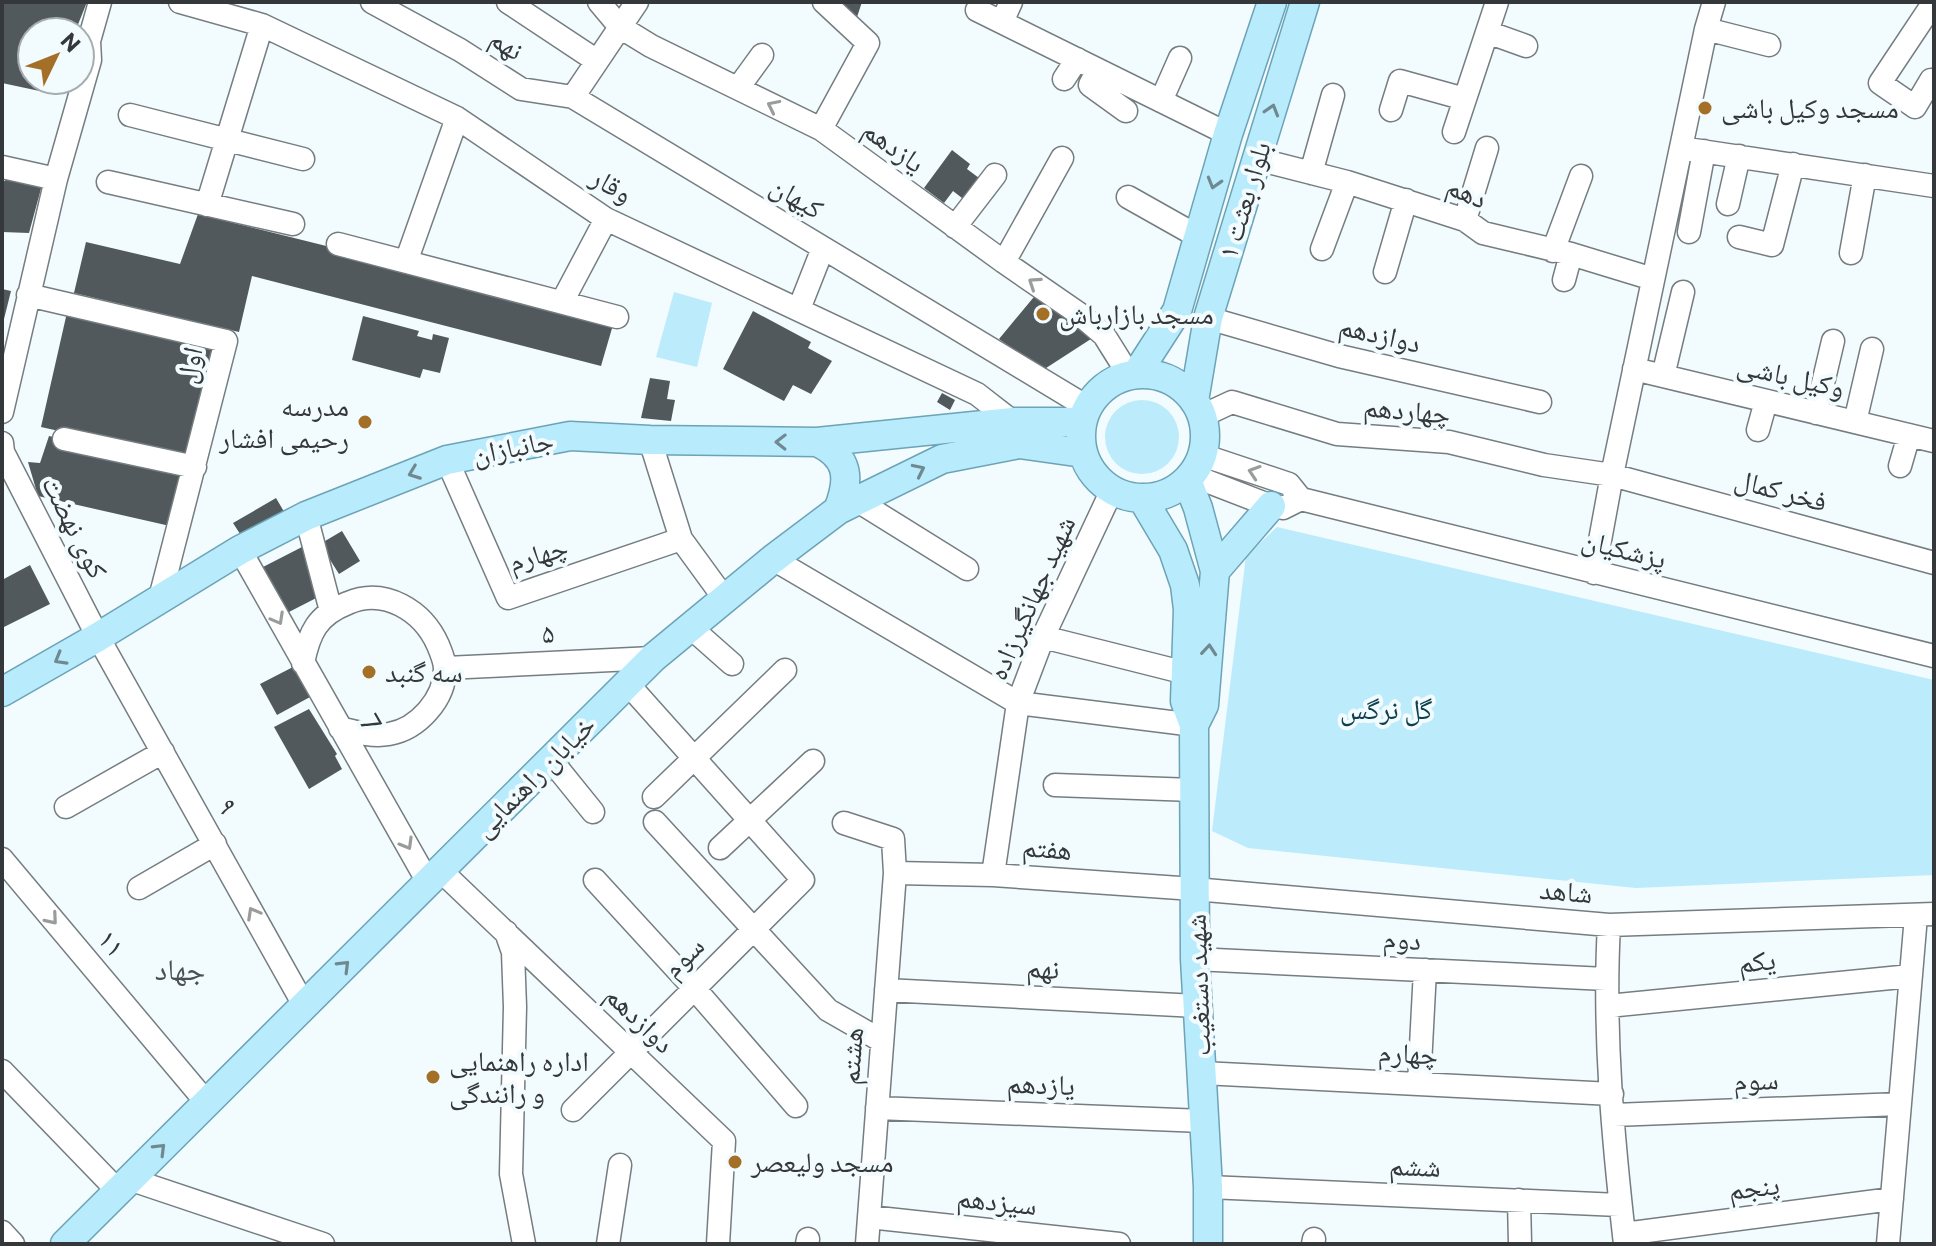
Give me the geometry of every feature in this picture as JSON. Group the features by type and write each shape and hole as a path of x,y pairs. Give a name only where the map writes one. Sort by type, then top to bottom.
{"main road":[{"name":"بلوار بعثت ۱","path":"1133,374 1177,311 1228,134 1272,2"},
{"name":"بلوار بعثت ۱","path":"1198,409 1208,318 1305,2"},
{"path":"1133,374 1154,374 1169,379 1183,389 1198,409 1205,442 1193,470 1171,491 1142,498 1112,490 1089,468 1080,438 1084,415 1104,386 1133,374"},
{"name":"جانبازان","path":"13,680 98,637 240,550 306,516 447,460 570,436 817,442 1084,415"},
{"path":"863,438 857,444 859,467 872,480 886,486"},
{"path":"817,442 833,450 841,461 848,487 847,505"},
{"name":"خیابان راهنمایی","path":"65,1244 627,683 689,626 773,559 847,505 942,459 1019,444 1083,453"},
{"path":"1193,470 1198,508 1215,571 1204,705 1194,725"},
{"path":"1142,498 1173,550 1185,585 1188,609 1185,701 1194,725"},
{"path":"1215,571 1271,506"},
{"name":"شهید دستغیب","path":"1194,725 1195,959 1208,1187 1208,1244"}],"street":[{"path":"96,51 110,2"},
{"name":"وقار","path":"180,2 262,25 457,118 606,219 977,394 1013,422"},
{"name":"نهم","path":"372,2 460,50 521,89 573,97"},
{"path":"508,2 597,61"},
{"name":"یازدهم","path":"599,2 620,27 651,46 821,129 1078,313 1104,335 1133,374"},
{"path":"573,97 637,2"},
{"path":"821,129 868,43 824,2"},
{"path":"1454,132 1497,2"},
{"path":"1594,573 1634,369 1714,2"},
{"path":"1931,80 1915,107 1880,83 1934,2"},
{"path":"977,10 1006,12 1077,59 1228,134"},
{"path":"207,205 262,25"},
{"path":"1706,29 1769,45"},
{"path":"1487,32 1526,46"},
{"path":"738,88 762,55"},
{"path":"1161,101 1180,58"},
{"path":"1064,79 1077,59"},
{"path":"1098,70 1090,85 1126,111"},
{"path":"1391,110 1400,81 1465,99"},
{"path":"1311,173 1333,95"},
{"path":"2,412 56,179 80,96"},
{"name":"کیهان","path":"573,97 823,248 1084,415"},
{"path":"130,115 303,159"},
{"path":"406,262 457,118"},
{"path":"1465,220 1487,148"},
{"path":"1681,148 1934,186"},
{"path":"1689,232 1704,151"},
{"path":"1728,204 1739,156"},
{"path":"1004,262 1062,158"},
{"name":"دهم","path":"1257,159 1406,200 1465,220 1483,233 1562,252 1596,268 1653,279"},
{"path":"1739,237 1772,245 1793,164"},
{"path":"2,167 56,179"},
{"path":"955,227 995,175"},
{"path":"1851,253 1865,175"},
{"path":"1564,280 1562,252 1581,176"},
{"path":"108,182 293,224"},
{"path":"1322,249 1347,182"},
{"path":"1128,197 1199,237"},
{"path":"1385,272 1406,200"},
{"path":"562,302 606,219"},
{"path":"338,244 617,317"},
{"path":"799,309 823,248"},
{"path":"1663,376 1683,292"},
{"name":"اول","path":"28,295 226,341 160,598"},
{"name":"دوازدهم","path":"1208,318 1339,356 1540,402"},
{"path":"1816,413 1833,341"},
{"path":"1855,422 1872,349"},
{"name":"وکیل باشی","path":"1634,369 1934,441"},
{"path":"1758,430 1766,401"},
{"name":"چهاردهم","path":"1198,409 1232,402 1337,434 1449,442 1544,465 1612,475"},
{"path":"1900,466 1909,435"},
{"path":"64,439 195,467"},
{"path":"650,440 681,539 724,598"},
{"name":"کوی نهضت","path":"2,443 2,452 98,637"},
{"name":"چهارم","path":"447,460 508,598 681,539"},
{"path":"1193,470 1271,506"},
{"name":"پزشکیان","path":"1193,470 1289,484 1301,499 1934,656"},
{"name":"فخر کمال","path":"1612,475 1934,563"},
{"name":"شهید جهانگیرزاده","path":"993,875 1018,703 1043,637 1112,490"},
{"name":"پزشکیان","path":"1271,506 1283,508 1301,499"},
{"path":"847,505 967,569"},
{"path":"306,516 331,611"},
{"name":"7","path":"240,550 340,728 434,876"},
{"path":"773,559 1018,703 1194,725"},
{"path":"303,663 308,639 317,623 331,611 351,601 373,598 395,602 415,613 430,629 446,668 441,690 429,710 412,725 390,734 367,735 340,728"},
{"path":"689,626 732,664"},
{"name":"۹","path":"98,637 304,1005"},
{"path":"1043,637 1186,673"},
{"name":"۵","path":"446,668 653,658"},
{"path":"654,797 785,670"},
{"path":"627,683 749,819"},
{"path":"66,807 163,752"},
{"path":"551,760 593,812"},
{"path":"720,848 813,761"},
{"path":"1055,785 1193,790"},
{"name":"سوم","path":"573,1110 803,880 749,819"},
{"path":"655,822 828,1010 882,1041"},
{"name":"هشتم","path":"844,823 893,839 895,873 867,1244"},
{"path":"139,888 215,844"},
{"name":"۱۱","path":"2,859 207,1103"},
{"name":"هفتم","path":"895,873 993,875 1194,889"},
{"name":"دوازدهم","path":"434,876 506,930 724,1141 718,1244"},
{"path":"595,880 796,1106"},
{"name":"شاهد","path":"1194,889 1609,925 1925,915"},
{"path":"1888,1244 1911,976 1925,915"},
{"path":"1609,925 1606,979 1619,1205 1625,1239"},
{"path":"506,930 513,952 515,1007 511,1174 524,1244"},
{"name":"دوم","path":"1195,959 1606,979"},
{"path":"1419,1084 1425,970"},
{"name":"یکم","path":"1608,1006 1911,976"},
{"name":"نهم","path":"886,990 1197,1006"},
{"path":"2,1071 124,1185 323,1244"},
{"name":"چهارم","path":"1202,1073 1419,1084 1613,1104"},
{"name":"سوم","path":"1613,1104 1900,1104"},
{"name":"یازدهم","path":"877,1108 1203,1121"},
{"path":"608,1244 620,1165"},
{"name":"ششم","path":"1208,1187 1619,1205"},
{"name":"پنجم","path":"1625,1239 1892,1199"},
{"path":"1519,1200 1520,1244"},
{"name":"سیزدهم","path":"869,1217 1119,1244"},
{"path":"2,1232 13,1244"}],"green space":[{"path":"674,292 712,303 697,367 656,357"},
{"path":"1142,400 1156,403 1168,411 1176,423 1179,437 1176,451 1168,463 1156,471 1142,474 1128,471 1116,463 1108,451 1105,437 1108,423 1116,411 1128,403"},
{"name":"گل نرگس","path":"1277,527 1934,680 1934,875 1636,888 1248,848 1212,831 1246,556"}],"building":[{"path":"2,2 87,2 81,16 16,16 16,86 2,83"},
{"path":"838,2 862,2 857,17"},
{"path":"952,150 970,164 967,169 987,184 971,205 953,191 944,203 924,188"},
{"path":"7,179 42,185 29,233 2,232 2,183"},
{"path":"198,214 615,318 601,366 252,276 239,332 74,293 86,242 180,264"},
{"path":"2,289 11,291 3,323 2,323"},
{"name":"مسجد بازارباش","path":"1038,292 1094,337 1043,370 999,339"},
{"path":"68,308 215,342 189,460 41,427"},
{"path":"753,311 811,342 808,348 832,361 811,394 793,385 784,401 723,369"},
{"path":"363,316 419,331 417,336 432,340 433,334 449,338 440,373 423,369 420,378 352,360"},
{"path":"650,378 670,381 667,399 675,400 671,421 641,418"},
{"path":"942,393 955,400 950,410 937,402"},
{"path":"49,436 183,467 170,526 38,496 28,462 40,463"},
{"path":"276,498 286,515 242,537 233,523"},
{"path":"342,531 360,561 339,574 320,544"},
{"path":"302,547 326,593 287,613 263,567"},
{"path":"30,565 50,604 2,628 2,580"},
{"path":"293,667 310,697 277,715 260,684"},
{"path":"309,709 337,754 335,756 342,769 309,789 274,727"}],"place":[{"name":"مسجد وکیل باشی","path":"1705,108"},
{"name":"مسجد بازارباش","path":"1043,314"},
{"name":"مدرسه رحیمی افشار","path":"365,422"},
{"name":"سه گنبد","path":"369,672"},
{"name":"اداره راهنمایی و رانندگی","path":"433,1077"},
{"name":"مسجد ولیعصر","path":"735,1162"}],"district":[{"name":"جهاد","path":"180,970"}]}
